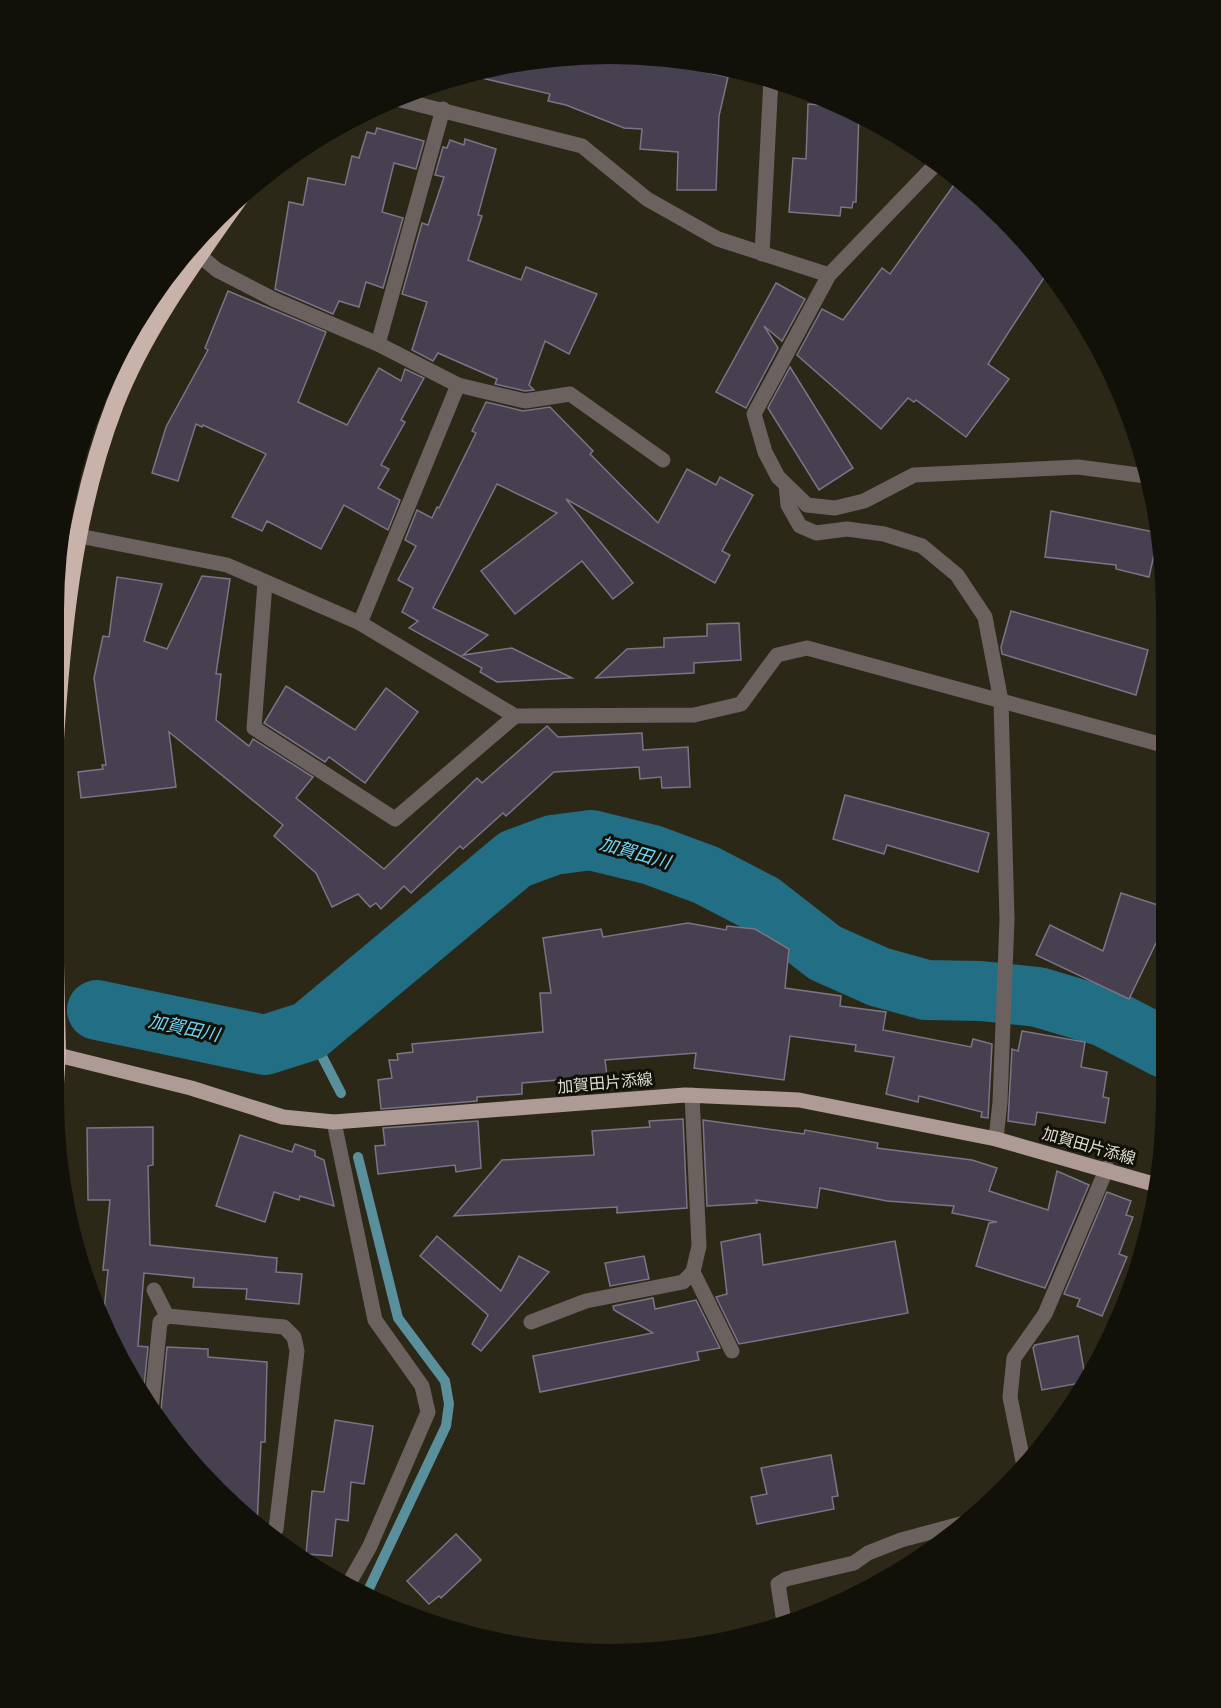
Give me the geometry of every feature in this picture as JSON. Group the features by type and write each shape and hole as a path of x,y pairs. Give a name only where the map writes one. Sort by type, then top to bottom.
{"highway":[{"path":"64,628 90,477 116,402 145,342 211,239"}],"main road":[{"name":"加賀田片添線","path":"64,1056 191,1088 283,1117 334,1122 692,1095 799,1101 996,1139 1107,1168 1150,1183"}],"street":[{"path":"762,254 771,88"},
{"path":"412,102 582,146 647,199 718,238 830,275"},
{"path":"378,344 442,109"},
{"path":"931,169 830,275 753,414 765,452 778,477 807,505 835,508 864,501 914,475 1078,467 1139,475"},
{"path":"199,255 218,270 275,300 378,344 458,386 525,401 570,394 663,460"},
{"path":"360,623 458,386"},
{"path":"786,485 788,505 800,526 816,533 847,529 884,534 922,546 957,575 985,617 1001,701 1006,952 1004,1028 996,1139"},
{"path":"79,536 227,565 360,623 515,716 694,715 741,704 777,656 807,648 1156,743"},
{"path":"265,583 254,728 395,819 515,716"},
{"path":"531,1322 586,1301 683,1282 693,1272 699,1246 692,1095"},
{"path":"334,1122 375,1320 422,1386 428,1412 370,1546 352,1578"},
{"path":"1022,1457 1010,1397 1014,1358 1045,1314 1107,1168"},
{"path":"693,1272 732,1351"},
{"path":"154,1290 167,1316"},
{"path":"153,1394 160,1322 167,1316 284,1327 294,1336 297,1352 276,1529"},
{"path":"783,1616 778,1584 786,1579 854,1563 868,1553 901,1540 947,1528"}],"building":[{"path":"610,64 682,69 728,77 719,116 716,190 677,190 678,152 640,149 642,129 624,128 566,105 548,101 550,94 486,79 539,69"},
{"path":"808,104 819,106 859,125 856,202 853,202 852,208 841,207 840,216 789,212 793,158 806,159"},
{"path":"377,128 424,141 416,169 394,163 382,212 403,218 383,288 366,282 359,307 339,301 333,314 275,289 289,202 303,205 308,178 345,185 352,156 359,158 367,132 375,134"},
{"path":"465,139 496,149 478,215 482,216 468,260 521,280 526,267 597,294 569,354 545,341 529,385 534,390 525,391 495,384 497,379 438,353 433,361 412,350 427,302 402,294 422,223 428,225 444,177 435,175 443,147 447,148 450,140 464,145"},
{"path":"954,186 997,224 1044,278 988,364 1009,379 966,437 916,400 914,402 908,398 881,429 797,355 822,309 843,320 882,268 890,274"},
{"path":"776,283 805,299 782,341 764,326 778,348 746,408 716,392"},
{"path":"228,291 326,332 298,402 347,425 379,368 401,381 405,369 424,378 401,420 405,422 381,465 389,469 378,488 400,500 388,530 344,505 321,549 267,521 262,531 232,517 266,454 203,425 202,427 196,424 178,481 152,473 166,427 208,350 205,348"},
{"path":"790,367 853,468 819,490 768,408"},
{"path":"486,402 523,411 550,407 593,451 590,454 658,523 687,469 716,485 720,477 753,495 722,551 730,555 715,583 566,499 633,583 613,599 582,561 515,614 481,571 557,513 497,484 433,608 488,635 463,655 512,648 572,678 497,682 480,672 482,668 409,628 418,621 402,612 413,588 398,580 416,546 405,540 417,510 432,518 437,507 439,508 476,433 472,431"},
{"path":"1051,511 1151,531 1154,557 1149,577 1116,569 1116,565 1045,557"},
{"path":"202,576 230,579 216,674 221,674 216,720 249,746 253,739 313,777 296,798 384,869 477,778 482,783 547,726 558,737 642,733 643,750 688,747 690,787 662,788 661,777 640,779 639,767 554,772 506,816 503,813 463,849 460,846 411,893 404,886 381,909 376,903 370,907 358,894 332,907 316,873 274,836 283,825 169,732 176,787 81,798 78,772 103,769 102,765 106,765 94,678 103,636 109,637 117,577 162,584 144,641 167,649"},
{"path":"1011,611 1148,650 1136,695 1002,654 1001,647"},
{"path":"739,623 741,660 694,663 694,673 596,678 627,649 664,647 664,638 707,636 707,624"},
{"path":"286,686 355,730 386,688 418,712 365,783 329,757 325,762 264,723"},
{"path":"845,795 989,833 978,872 887,845 884,854 833,839"},
{"path":"1121,893 1156,904 1156,943 1129,999 1036,955 1050,925 1103,951"},
{"path":"688,923 726,930 727,926 755,929 789,949 785,988 841,996 840,1006 886,1012 883,1030 971,1047 973,1039 992,1044 988,1118 981,1117 982,1112 919,1096 918,1102 886,1094 894,1057 855,1051 856,1045 790,1036 784,1080 694,1068 696,1053 605,1060 607,1076 522,1083 522,1094 477,1097 477,1101 381,1109 378,1080 392,1078 389,1060 398,1060 397,1054 413,1052 412,1044 543,1032 540,993 551,993 543,938 601,929 603,937"},
{"path":"1022,1031 1085,1042 1081,1067 1107,1072 1103,1097 1109,1098 1105,1123 1037,1112 1035,1125 1008,1121 1012,1049 1018,1051"},
{"path":"683,1119 687,1208 617,1213 617,1207 454,1216 502,1160 594,1155 592,1131 650,1127 649,1121"},
{"path":"703,1120 804,1134 805,1130 878,1143 877,1148 972,1160 997,1168 989,1191 1048,1210 1057,1171 1089,1185 1045,1288 976,1266 989,1223 997,1222 952,1213 954,1206 887,1201 820,1188 817,1208 756,1200 757,1203 707,1206"},
{"path":"478,1121 481,1168 456,1172 455,1165 378,1174 375,1146 385,1145 383,1128"},
{"path":"153,1127 153,1165 148,1166 150,1245 277,1258 276,1272 302,1274 299,1304 246,1299 247,1289 193,1287 194,1278 144,1273 138,1346 148,1347 145,1381 121,1339 105,1303 108,1270 103,1270 110,1200 88,1200 87,1128"},
{"path":"240,1135 292,1152 295,1144 315,1151 315,1156 324,1160 334,1206 300,1196 299,1200 274,1192 265,1222 216,1206"},
{"path":"1107,1192 1131,1201 1126,1215 1133,1217 1119,1254 1127,1257 1102,1316 1077,1306 1080,1299 1064,1294"},
{"path":"760,1234 763,1265 895,1241 908,1313 739,1344 716,1297 727,1294 721,1242"},
{"path":"437,1236 501,1291 519,1256 549,1272 481,1351 472,1344 488,1315 420,1256"},
{"path":"644,1256 649,1279 610,1286 605,1263"},
{"path":"653,1298 655,1309 696,1300 720,1348 697,1352 699,1360 540,1392 533,1356 653,1333 614,1310 613,1306"},
{"path":"1078,1336 1084,1369 1075,1384 1042,1390 1033,1348 1035,1345"},
{"path":"167,1347 208,1349 208,1357 267,1362 265,1442 261,1442 258,1514 224,1484 200,1458 161,1407"},
{"path":"335,1420 373,1426 364,1484 351,1482 348,1521 336,1519 332,1556 313,1555 306,1551 312,1491 324,1492"},
{"path":"831,1455 838,1496 832,1497 834,1509 757,1524 751,1497 767,1494 761,1468"},
{"path":"456,1534 481,1560 441,1598 439,1596 429,1604 407,1581"}],"waterway":[{"name":"加賀田川","path":"97,1010 265,1045 309,1031 515,859 553,845 591,840 652,855 706,875 762,904 825,953 879,977 926,990 981,991 1038,997 1105,1017 1156,1043"},
{"path":"309,1031 341,1093"},
{"path":"358,1157 398,1318 445,1381 449,1404 446,1426 370,1587"}]}
